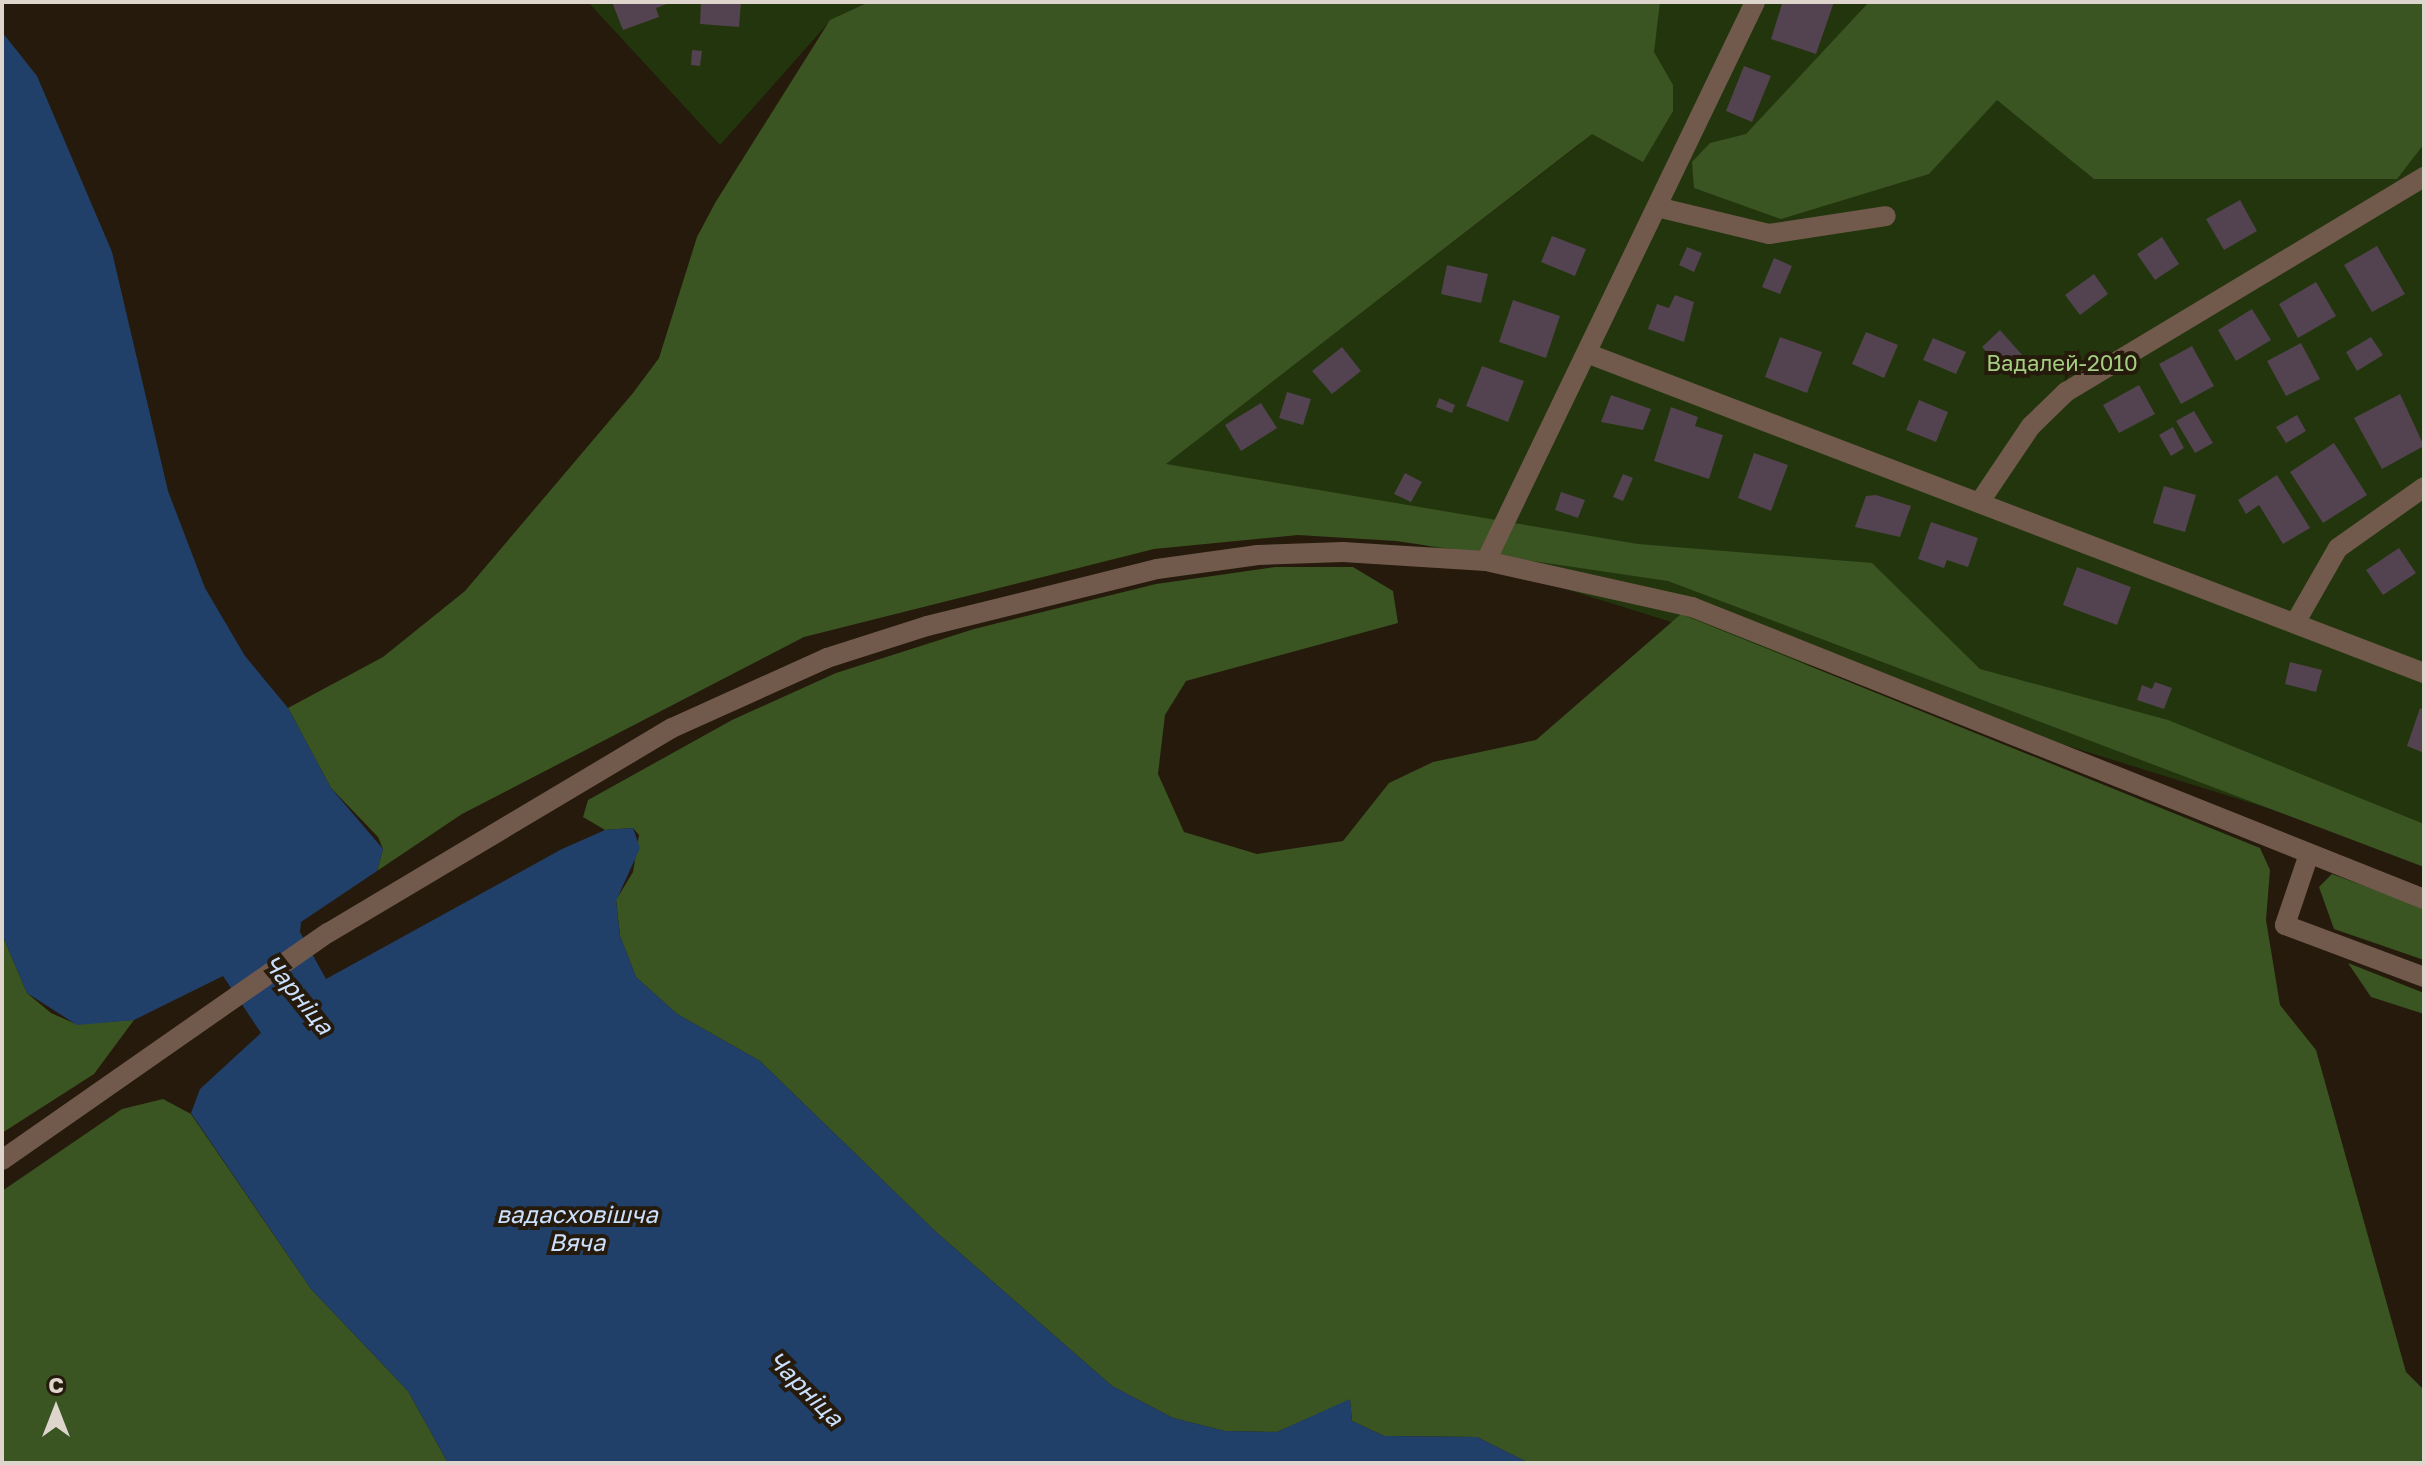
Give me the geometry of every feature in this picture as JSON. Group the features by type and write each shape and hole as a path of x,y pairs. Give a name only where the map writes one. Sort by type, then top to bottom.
{"street":[{"path":"1486,561 1661,208 1755,2"},
{"path":"1981,500 2031,426 2066,392 2424,177"},
{"path":"1661,208 1769,234 1886,216"},
{"path":"1589,354 1981,500 2424,673"},
{"path":"2295,623 2338,548 2424,487"},
{"path":"2,1160 328,933 672,728 855,648 1034,597 1258,555 1343,552 1486,561 1692,607 2424,899"},
{"path":"2309,854 2285,925 2424,977"}],"green space":[{"path":"588,2 869,2 830,21 720,145"},
{"path":"869,2 1660,2 1654,52 1673,85 1673,111 1643,162 1592,134 1166,464 1638,544 1872,563 1980,669 2168,720 2424,824 2424,867 1668,581 1396,541 1298,535 1154,549 804,637 462,814 377,871 383,849 378,837 331,788 288,708 383,657 465,591 633,393 659,358 697,237 715,203 830,20"},
{"name":"Вадалей-2010","path":"1617,2 2424,2 2424,857 1165,464 1580,144"},
{"path":"1869,2 2424,2 2424,144 2397,179 2094,179 1997,100 1929,174 1781,219 1694,188 1692,162 1710,143 1746,134"},
{"path":"1275,567 1353,567 1393,591 1398,623 1186,681 1165,715 1158,774 1184,832 1257,854 1343,841 1389,783 1433,762 1536,740 1681,614 2260,848 2270,870 2266,920 2280,1005 2316,1050 2406,1372 2424,1390 2424,1463 1529,1463 1477,1437 1384,1436 1352,1421 1350,1400 1277,1432 1225,1431 1173,1418 1112,1386 936,1232 760,1061 677,1014 636,977 620,936 616,900 633,872 639,835 633,828 605,830 583,817 588,800 732,720 836,673 974,629 1156,584"},
{"path":"2332,874 2424,908 2424,960 2334,929 2319,887"},
{"path":"2,934 27,993 51,1013 76,1024 134,1020 94,1074 2,1133"},
{"path":"2348,963 2424,993 2424,1014 2371,997"},
{"path":"163,1099 191,1114 311,1289 408,1391 448,1463 2,1463 2,1191 122,1109"}],"water":[{"name":"вадасховішча Вяча","path":"2,32 37,76 112,252 168,491 205,588 245,656 288,708 331,788 383,849 377,871 301,922 300,932 326,979 562,849 605,830 633,828 640,848 616,901 620,936 636,977 677,1014 760,1061 936,1232 1112,1386 1173,1418 1225,1431 1277,1432 1350,1399 1352,1421 1384,1436 1477,1437 1529,1463 448,1463 408,1391 311,1289 191,1113 200,1089 261,1033 223,976 134,1020 77,1025 27,993 2,934"}],"building":[{"path":"612,2 672,2 656,8 659,17 623,30"},
{"path":"701,2 741,2 739,27 700,24"},
{"path":"1777,2 1834,2 1816,54 1771,39 1782,4"},
{"path":"692,50 702,51 700,66 691,65"},
{"path":"1744,66 1771,76 1752,122 1726,111"},
{"path":"2240,200 2257,231 2224,250 2206,219"},
{"path":"1552,236 1586,249 1575,276 1541,262"},
{"path":"2162,237 2179,264 2155,280 2137,254"},
{"path":"2377,246 2405,294 2372,312 2344,265"},
{"path":"1687,247 1702,253 1694,272 1679,265"},
{"path":"1774,258 1792,266 1780,294 1762,287"},
{"path":"1447,265 1488,274 1481,303 1441,294"},
{"path":"2094,274 2108,294 2080,315 2065,295"},
{"path":"2316,282 2336,316 2298,338 2279,304"},
{"path":"1675,295 1694,302 1684,342 1648,329 1657,304 1669,308"},
{"path":"1513,300 1560,316 1546,358 1499,342"},
{"path":"2252,309 2271,340 2236,361 2218,330"},
{"path":"2000,330 2024,357 2006,373 1982,347"},
{"path":"1866,332 1898,345 1884,378 1852,364"},
{"path":"1780,337 1822,352 1807,393 1765,377"},
{"path":"2371,337 2383,355 2357,371 2346,352"},
{"path":"1933,338 1966,352 1956,374 1923,360"},
{"path":"2301,343 2320,379 2286,396 2267,361"},
{"path":"2192,346 2214,386 2181,404 2159,364"},
{"path":"1342,347 1361,371 1332,394 1312,371"},
{"path":"1482,366 1524,381 1508,422 1466,406"},
{"path":"2139,385 2155,414 2119,433 2103,405"},
{"path":"1287,392 1311,399 1303,425 1279,418"},
{"path":"2400,394 2424,446 2382,469 2354,418"},
{"path":"1611,395 1651,409 1643,430 1601,422"},
{"path":"1439,398 1455,405 1452,413 1436,407"},
{"path":"1919,400 1948,412 1936,442 1906,430"},
{"path":"1261,403 1277,428 1241,451 1225,425"},
{"path":"1671,407 1698,417 1695,426 1723,435 1709,479 1654,461"},
{"path":"2194,411 2213,443 2195,453 2176,421"},
{"path":"2297,415 2306,431 2286,443 2276,427"},
{"path":"2173,427 2184,448 2171,456 2159,435"},
{"path":"2334,443 2367,495 2323,523 2290,472"},
{"path":"1754,453 1788,465 1771,511 1738,498"},
{"path":"1405,473 1422,482 1411,502 1394,494"},
{"path":"1623,474 1633,478 1623,501 1613,497"},
{"path":"2277,475 2310,528 2283,544 2259,505 2246,514 2238,500"},
{"path":"2164,486 2196,495 2185,532 2153,523"},
{"path":"1561,492 1585,500 1578,518 1555,510"},
{"path":"1876,495 1911,506 1900,537 1855,527 1866,496"},
{"path":"1931,522 1978,538 1968,567 1947,560 1944,568 1918,559"},
{"path":"2399,548 2416,573 2383,595 2366,570"},
{"path":"2077,567 2131,587 2117,625 2063,605"},
{"path":"2290,662 2322,670 2316,692 2285,684"},
{"path":"2155,682 2172,688 2164,709 2137,700 2142,685 2152,689"},
{"path":"2420,708 2424,710 2424,753 2407,746"}],"water label":[{"name":"Чарніца","path":"299,994"},
{"name":"Чарніца","path":"806,1388"}]}
